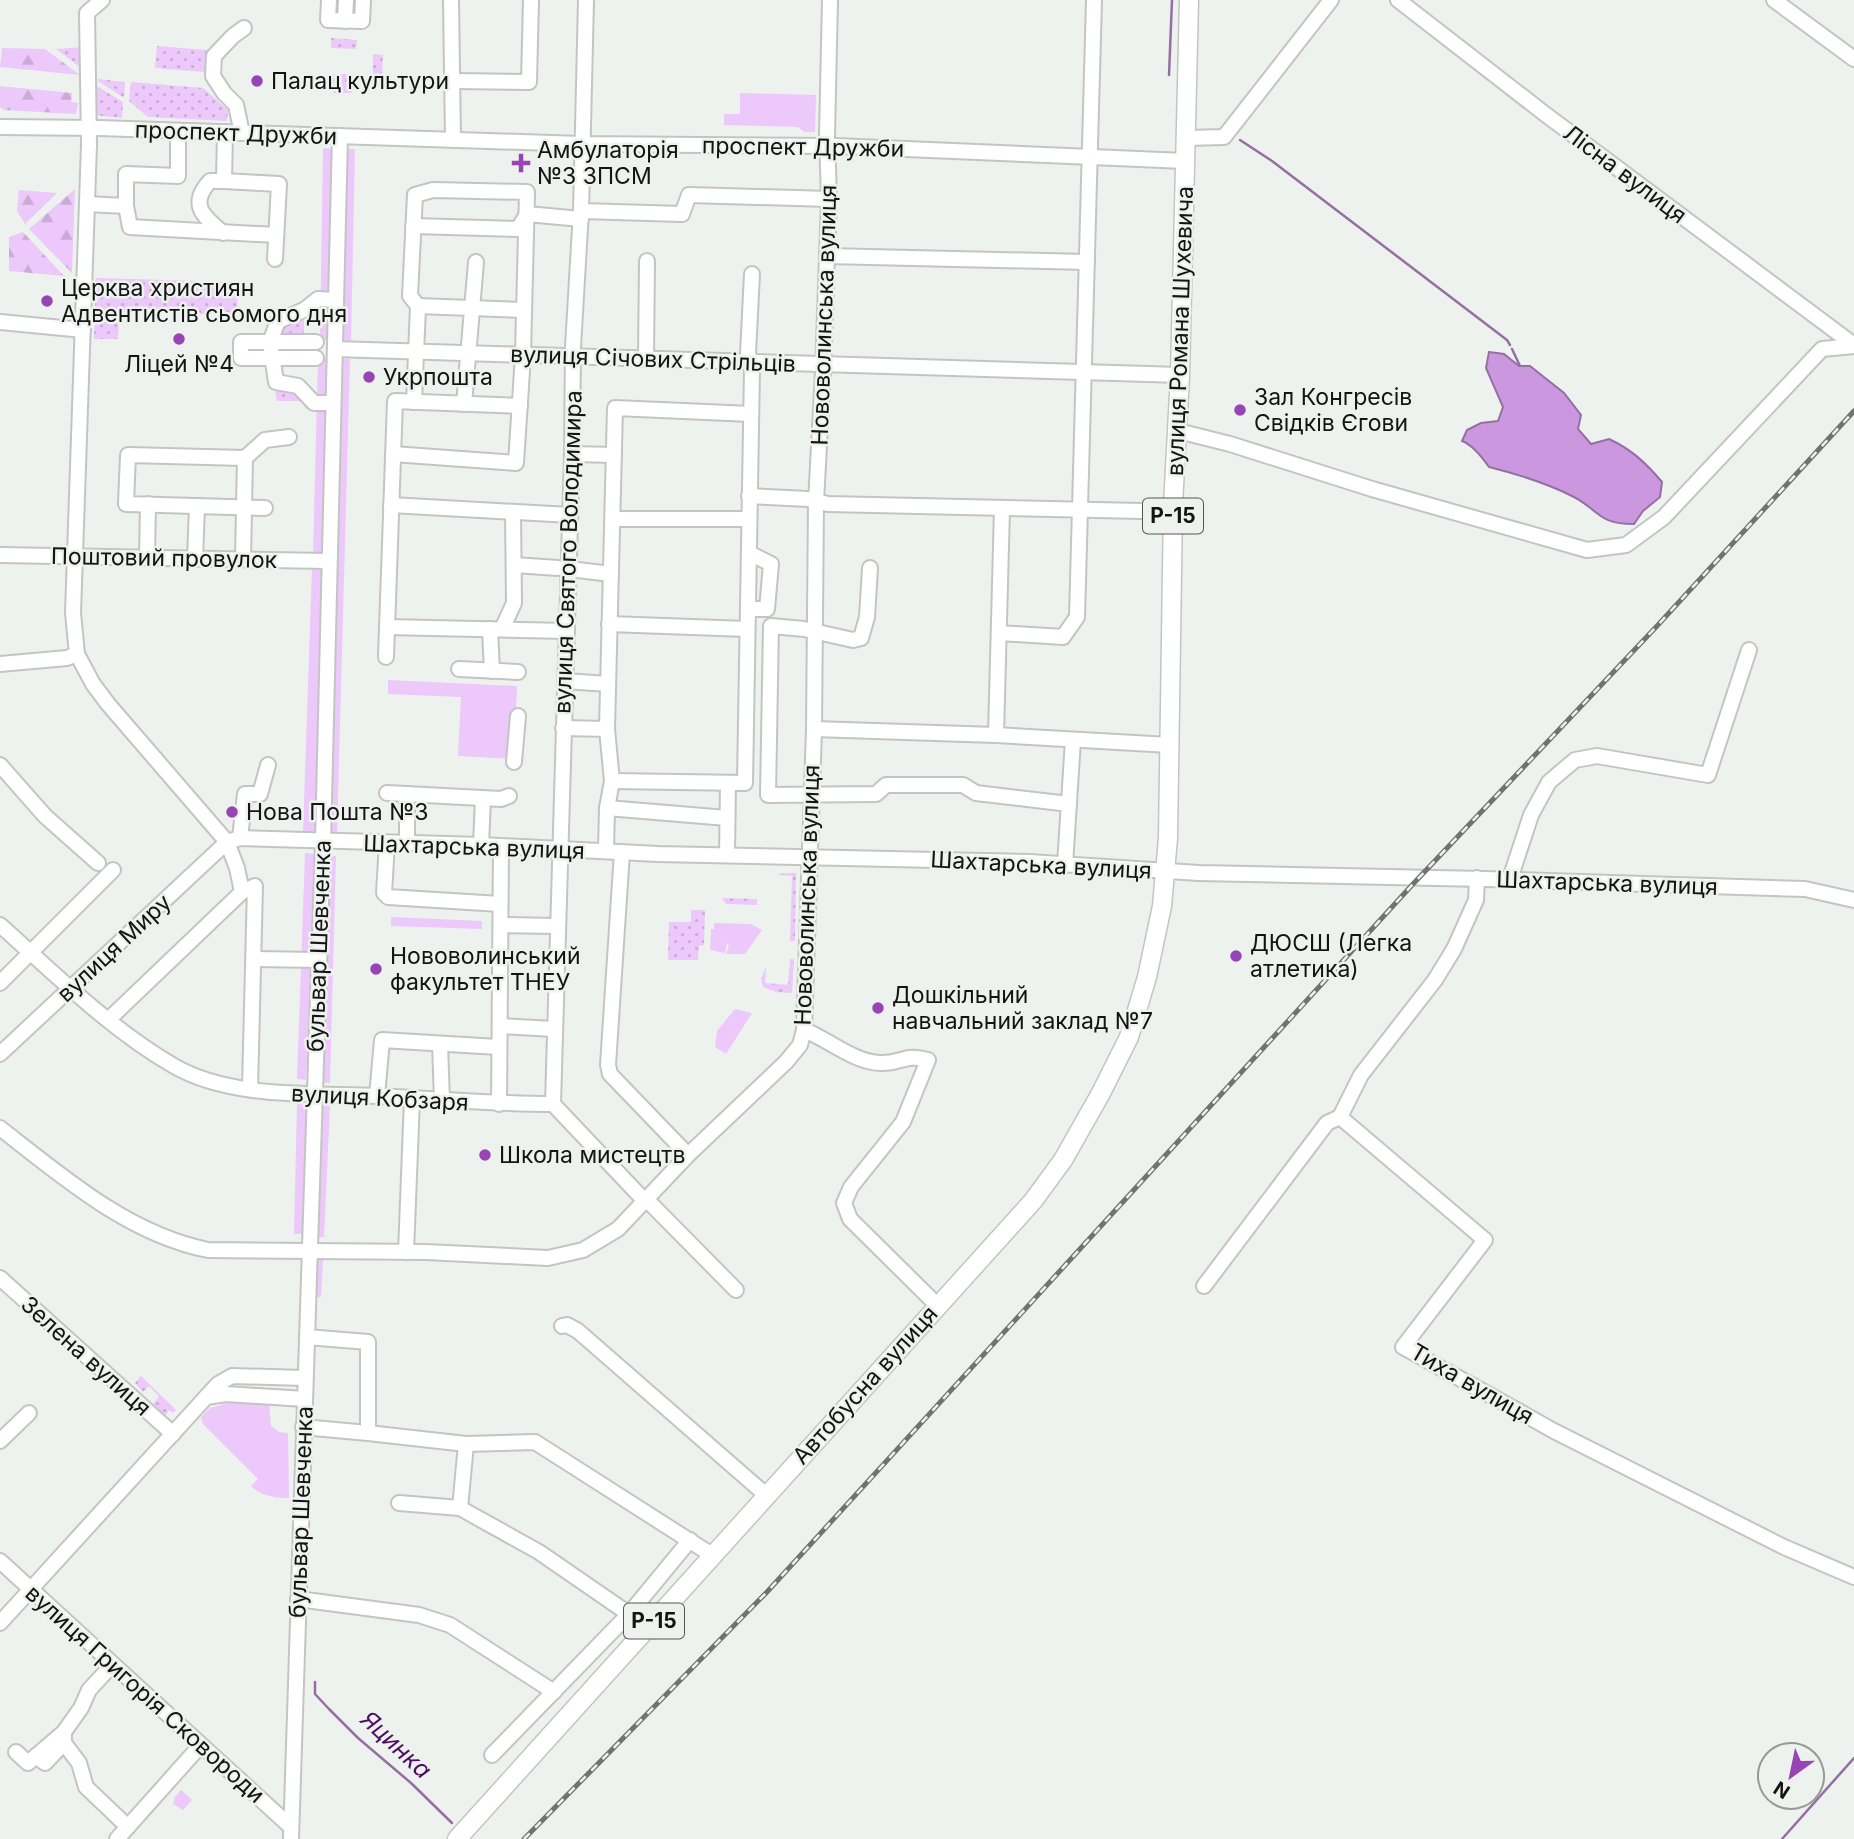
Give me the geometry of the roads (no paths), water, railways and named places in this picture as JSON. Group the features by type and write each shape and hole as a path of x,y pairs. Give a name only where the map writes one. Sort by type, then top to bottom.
{"main road":[{"name":"вулиця Романа Шухевича","path":"1166,871 1173,505 1180,375 1189,0"},
{"name":"Автобусна вулиця","path":"457,1839 1033,1201 1063,1160 1129,1037 1147,977 1162,906 1166,871"}],"street":[{"path":"102,0 87,13 89,128 73,620 77,654 87,675 108,704 234,840"},
{"path":"329,0 328,20 345,21 362,21 363,0"},
{"path":"345,21 346,0"},
{"path":"452,0 453,140"},
{"path":"454,81 529,82 531,0"},
{"name":"вулиця Святого Володимира","path":"553,1104 567,631 564,568 570,515 586,0"},
{"name":"Нововолинська вулиця","path":"0,1128 115,1213 180,1244 208,1250 406,1252 548,1258 583,1250 618,1229 688,1155 786,1062 800,1045 804,1030 814,729 816,502 829,198 827,146 830,0"},
{"path":"999,634 1063,637 1077,617 1094,0"},
{"path":"1186,138 1224,137 1331,0"},
{"name":"Лісна вулиця","path":"1398,0 1545,114 1854,345"},
{"path":"1774,0 1854,59"},
{"path":"242,133 236,104 224,93 214,76 214,56 244,28"},
{"name":"проспект Дружби","path":"0,127 582,144 827,146 1185,161"},
{"path":"178,131 178,176 126,174 126,206 130,227 276,235"},
{"path":"224,181 225,132"},
{"name":"бульвар Шевченка","path":"291,1833 298,1599 307,1427 305,1378 323,842 340,136"},
{"path":"224,233 202,216 199,205 203,189 210,181 279,184 275,260"},
{"path":"393,454 516,463 523,355 527,192 433,190 415,195 410,296 418,306 414,402"},
{"path":"527,214 682,214 689,195 829,198"},
{"path":"87,204 126,206"},
{"path":"413,226 518,229 527,214"},
{"path":"827,256 1087,262"},
{"path":"646,359 647,261"},
{"path":"464,404 475,262"},
{"path":"612,781 745,783 752,274"},
{"path":"333,403 314,403 298,386 276,382 270,342 278,321 304,310 318,299 335,300"},
{"path":"418,306 524,310"},
{"path":"0,322 83,330"},
{"path":"316,342 241,342 241,358 316,358"},
{"path":"1178,431 1587,550 1626,545 1664,517 1822,349 1854,345"},
{"name":"вулиця Січових Стрільців","path":"335,349 1180,375"},
{"path":"386,657 395,401 520,406"},
{"path":"606,851 607,808 612,781 607,729 615,408 751,414"},
{"path":"265,508 127,504 128,455 245,458 265,440 289,437"},
{"path":"572,454 614,455"},
{"path":"243,559 245,458"},
{"path":"750,496 808,499 816,502 1079,510 1141,511 1173,505"},
{"path":"147,557 148,504"},
{"path":"391,505 570,515"},
{"path":"195,559 197,506"},
{"path":"996,735 1002,508"},
{"path":"492,671 496,629 514,603 513,512"},
{"path":"612,519 749,519"},
{"path":"748,553 771,564 767,609 748,609"},
{"name":"Поштовий провулок","path":"0,555 328,561"},
{"path":"514,565 611,574"},
{"path":"870,568 867,617 862,638 853,640 814,631 771,626 768,795 876,794 886,785 963,785 976,793 1069,804"},
{"path":"609,624 747,629"},
{"path":"387,627 567,631"},
{"path":"1510,880 1531,816 1549,782 1575,760 1597,756 1708,775 1749,650"},
{"path":"0,664 67,658 77,654"},
{"path":"459,669 517,672"},
{"path":"565,681 608,684"},
{"path":"514,762 518,716"},
{"path":"563,728 607,729"},
{"path":"814,729 996,735 1170,745"},
{"path":"1065,865 1073,740"},
{"path":"0,765 45,816 98,863"},
{"path":"242,892 234,840 245,794 260,794 268,765"},
{"path":"727,855 728,783"},
{"path":"387,793 483,798 509,796"},
{"path":"407,794 407,843"},
{"path":"481,845 483,798"},
{"path":"607,808 727,818"},
{"name":"Шахтарська вулиця","path":"234,840 481,845 622,852 1065,865 1166,871 1805,889 1854,900"},
{"name":"вулиця Миру","path":"0,1054 234,840"},
{"path":"387,843 384,893 387,897 500,904"},
{"path":"499,1104 501,847"},
{"path":"622,852 608,1065 610,1074 688,1155"},
{"path":"0,983 113,870"},
{"path":"1204,1286 1327,1122 1340,1118 1361,1075 1435,980 1454,948 1476,900 1477,878"},
{"path":"108,1020 242,892 255,886 250,1089"},
{"name":"вулиця Кобзаря","path":"0,925 108,1020 175,1067 213,1081 250,1089 314,1095 553,1104"},
{"path":"501,925 557,926"},
{"path":"254,959 319,960"},
{"path":"500,1027 555,1028"},
{"path":"804,1030 856,1056 878,1063 914,1056 928,1060 902,1122 851,1187 844,1203 850,1219 937,1305"},
{"path":"376,1096 382,1040 498,1047"},
{"path":"440,1044 442,1101"},
{"path":"406,1252 412,1099"},
{"path":"553,1104 736,1290"},
{"name":"Тиха вулиця","path":"1340,1118 1485,1240 1403,1347 1566,1437 1784,1547 1854,1577"},
{"name":"Зелена вулиця","path":"0,1278 173,1434"},
{"path":"562,1326 568,1325 578,1331 766,1495"},
{"path":"307,1337 368,1342 368,1433"},
{"path":"0,1623 218,1384 232,1376 305,1378"},
{"path":"206,1397 226,1394 305,1399"},
{"path":"0,1441 29,1413"},
{"path":"307,1427 466,1444 535,1442 712,1555"},
{"path":"460,1508 466,1444"},
{"path":"399,1503 460,1508 540,1552 629,1614"},
{"path":"492,1755 629,1614 690,1540"},
{"name":"вулиця Григорія Сковороди","path":"0,1561 291,1833"},
{"path":"298,1599 419,1615 450,1625 554,1692"},
{"path":"16,1752 28,1763 64,1738 89,1690 112,1665"},
{"path":"64,1738 79,1763 86,1787 128,1827"},
{"path":"117,1839 200,1746"}],"waterway":[{"path":"1169,75 1172,0"},
{"path":"1240,140 1272,161 1507,340 1510,345"},
{"path":"1512,349 1520,366"},
{"name":"Яцинка","path":"315,1682 315,1694 329,1709 452,1823"},
{"path":"1782,1839 1854,1758"}],"railway":[{"path":"524,1839 767,1592 1413,884 1657,626 1854,411"}],"place":[{"name":"Палац культури","path":"257,81"},
{"name":"Амбулаторія №3 ЗПСМ","path":"521,163"},
{"name":"Церква християн Адвентистів сьомого дня","path":"47,301"},
{"name":"Ліцей №4","path":"179,339"},
{"name":"Укрпошта","path":"369,377"},
{"name":"Зал Конгресів Свідків Єгови","path":"1240,410"},
{"name":"Нова Пошта №3","path":"232,812"},
{"name":"ДЮСШ (Легка атлетика)","path":"1236,956"},
{"name":"Нововолинський факультет ТНЕУ","path":"376,969"},
{"name":"Дошкільний навчальний заклад №7","path":"878,1008"},
{"name":"Школа мистецтв","path":"485,1155"}]}
